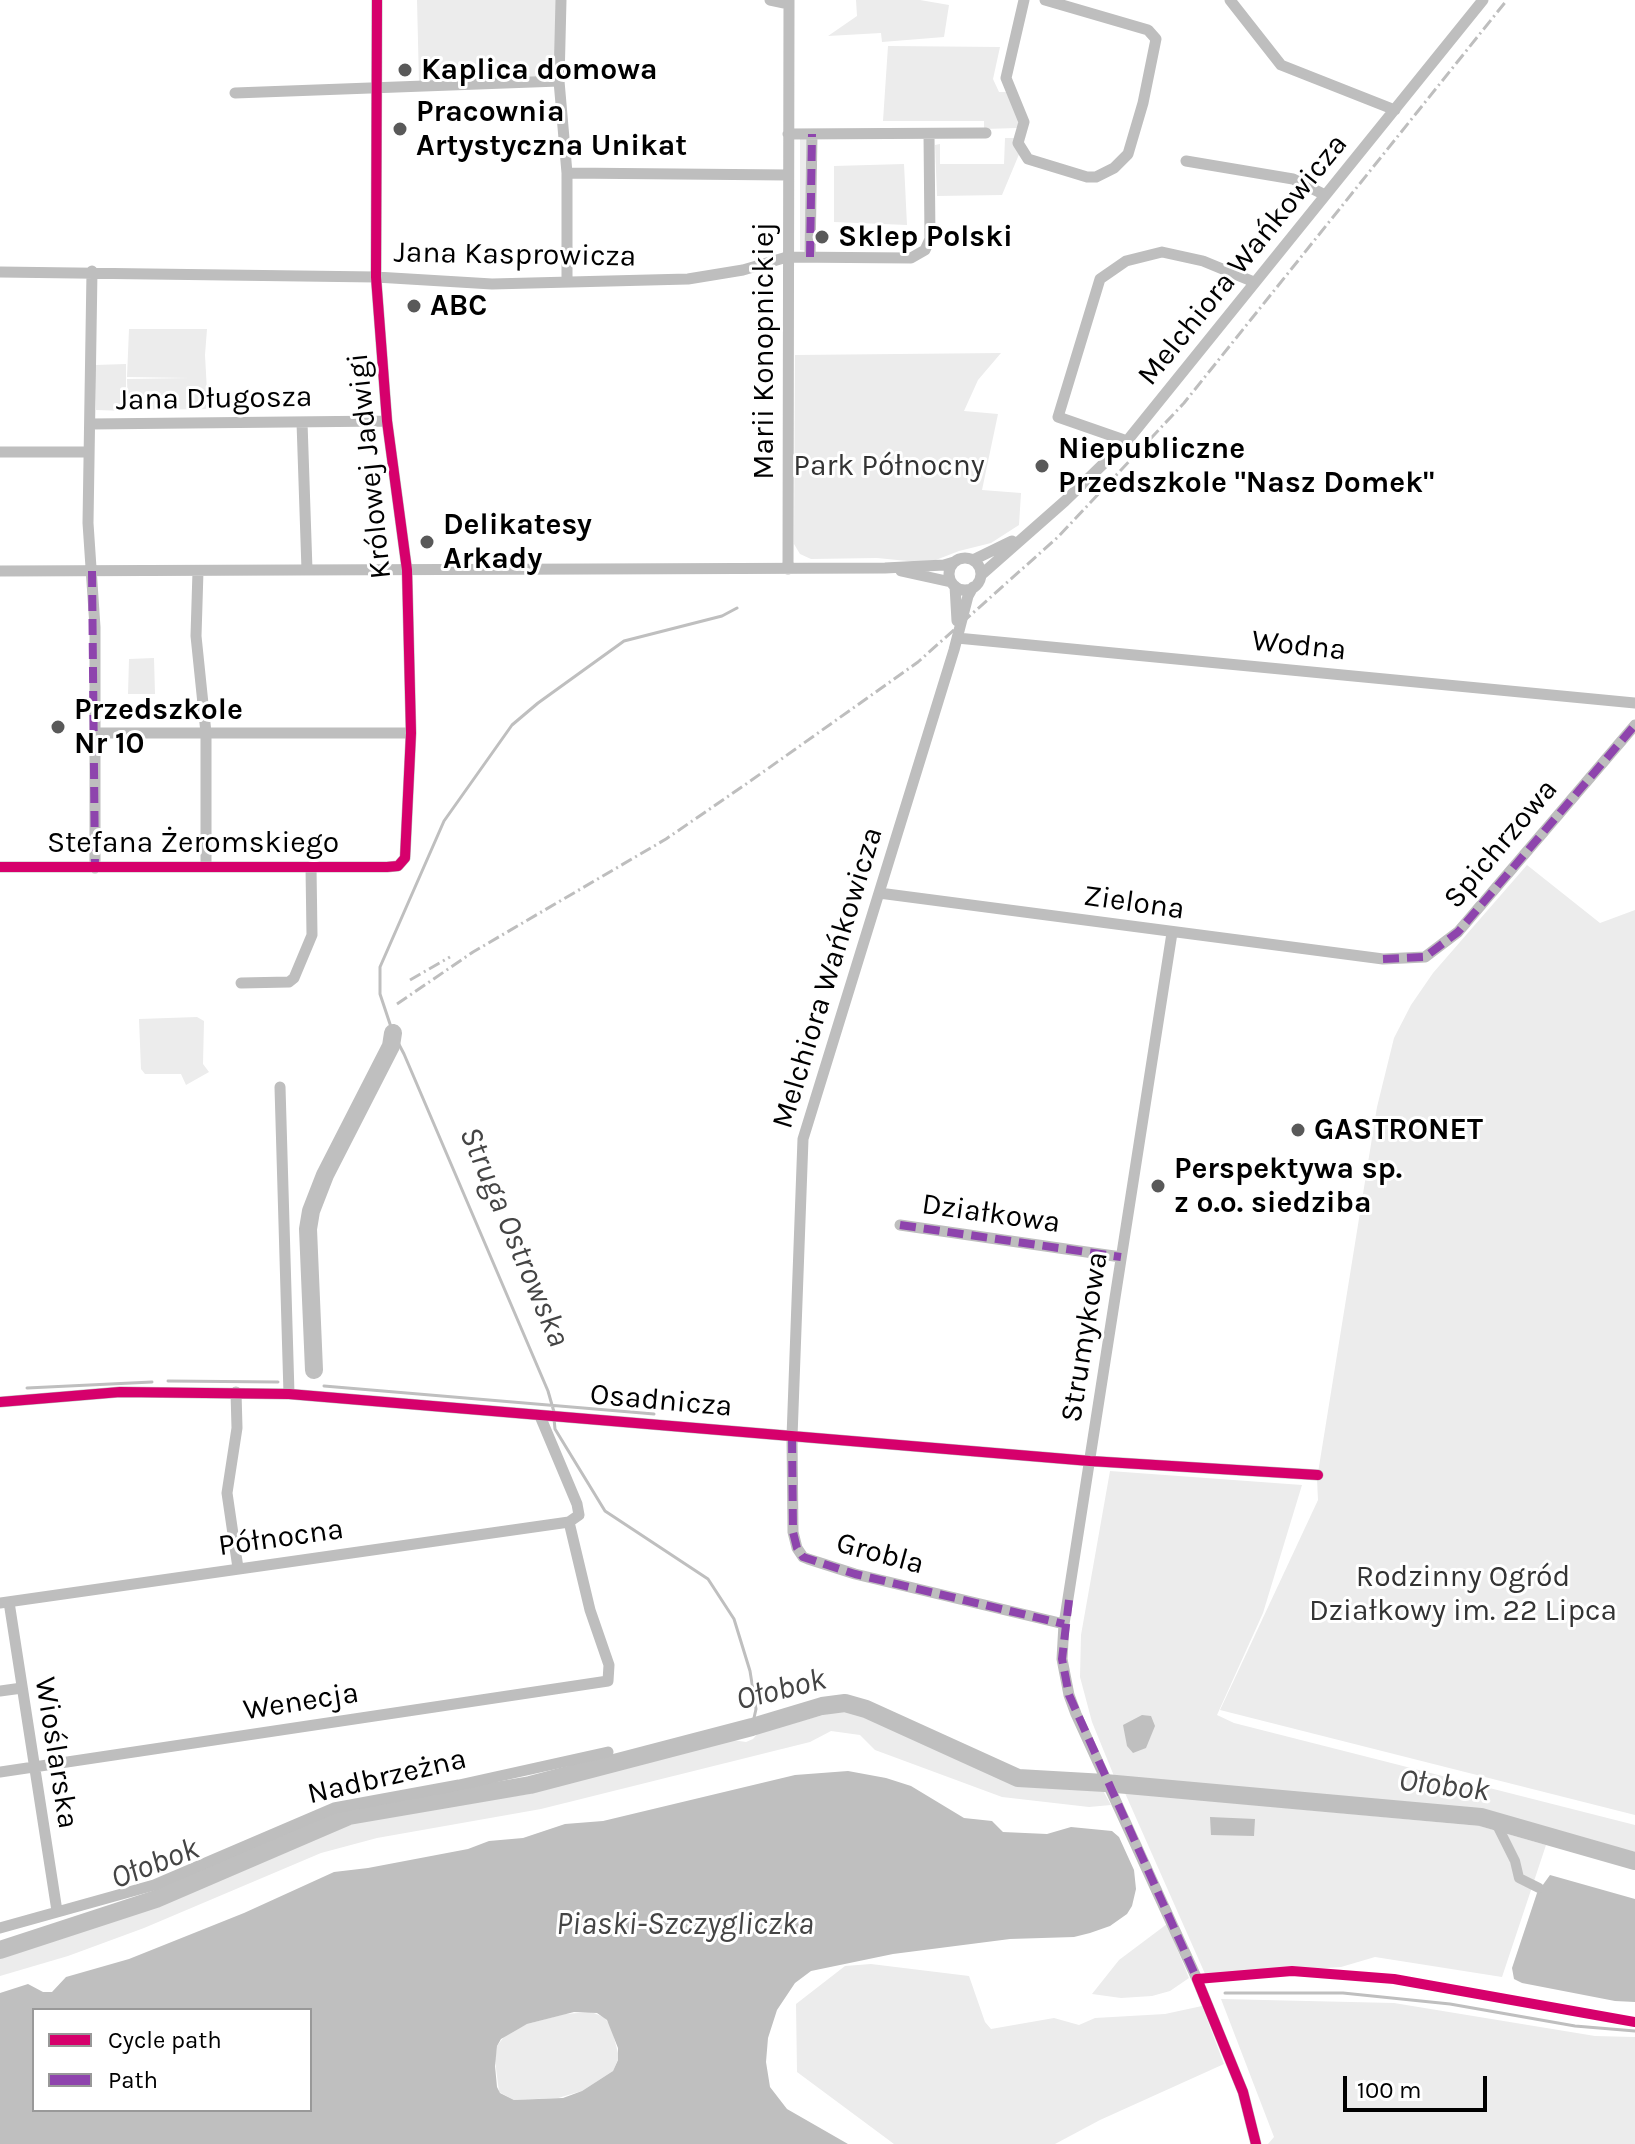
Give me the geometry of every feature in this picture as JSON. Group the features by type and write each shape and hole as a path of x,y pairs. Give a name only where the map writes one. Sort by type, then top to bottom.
{"street":[{"name":"Królowej Jadwigi","path":"377,0 376,277 387,421 407,570 411,733 405,858 398,866 387,867"},
{"path":"561,0 559,81 567,173 567,282"},
{"path":"770,0 789,2"},
{"path":"1024,0 1006,78 1024,122 1018,143 1028,159 1096,177 1114,168 1128,154 1143,103 1156,39 1148,30 1045,0"},
{"path":"1230,0 1281,65 1395,110"},
{"name":"Melchiora Wańkowicza","path":"981,575 1127,441 1483,0"},
{"name":"Marii Konopnickiej","path":"788,569 789,2"},
{"path":"235,93 559,81"},
{"path":"788,134 986,133"},
{"name":"Marii Konopnickiej","path":"810,257 812,134"},
{"name":"Jana Kasprowicza","path":"0,272 376,277 492,284 688,279 743,270 787,257 911,258 925,250 930,239 929,134"},
{"path":"1186,161 1293,179 1325,195"},
{"path":"567,173 788,175"},
{"path":"1127,441 1058,417 1100,279 1126,261 1162,252 1203,261 1254,282"},
{"path":"92,271 88,523 92,571 95,868"},
{"name":"Jana Długosza","path":"90,424 387,421"},
{"path":"302,422 307,570"},
{"name":"Jana Długosza","path":"0,452 89,452"},
{"name":"Melchiora Wańkowicza","path":"973,560 1023,535"},
{"path":"0,571 885,568 944,565 963,558 978,564 981,575 973,587 964,589 885,568"},
{"path":"953,584 949,571 954,562"},
{"path":"198,571 196,636 206,733 206,867"},
{"name":"Melchiora Wańkowicza","path":"953,584 957,638"},
{"name":"Melchiora Wańkowicza","path":"792,1437 801,1151 806,1127 973,587"},
{"name":"Wodna","path":"957,638 1635,703"},
{"name":"Spichrzowa","path":"1383,959 1425,957 1458,932 1635,725"},
{"path":"95,733 411,733"},
{"name":"Stefana Żeromskiego","path":"0,867 387,867"},
{"path":"241,983 289,982 294,978 312,935 311,867"},
{"name":"Zielona","path":"879,893 1383,959"},
{"name":"Strumykowa","path":"1172,933 1064,1624 1062,1659 1069,1695 1197,1979 1243,2092 1256,2144"},
{"path":"280,1087 289,1394"},
{"name":"Działkowa","path":"900,1225 1121,1257"},
{"name":"Osadnicza","path":"0,1402 120,1392 289,1394 1090,1461 1318,1475"},
{"path":"236,1392 237,1428 227,1493 238,1568"},
{"path":"540,1416 577,1504 579,1515 569,1522"},
{"name":"Grobla","path":"792,1437 793,1532 803,1557 855,1574 1064,1624"},
{"name":"Północna","path":"4,1603 569,1522"},
{"name":"Wenecja","path":"0,1772 608,1681 609,1665 590,1610 569,1522"},
{"name":"Wioślarska","path":"4,1603 22,1688 57,1911"},
{"path":"0,1691 22,1688"},
{"name":"Nadbrzeżna","path":"0,1928 154,1885 334,1808 459,1785 608,1752"}],"green space":[{"path":"417,0 558,0 556,79 419,83"},
{"path":"856,0 920,0 949,5 944,37 882,42 881,33 828,36 857,16"},
{"path":"888,46 1000,47 993,79 999,92 1008,92 1019,123 1017,128 984,129 984,121 883,121"},
{"path":"800,137 807,137 807,251 800,250"},
{"path":"1005,138 1016,138 1020,152 1002,195 937,196 935,145 940,144 940,164 1004,164"},
{"path":"904,164 907,225 834,222 834,166"},
{"path":"129,329 207,329 208,409 128,410 127,379 190,378 127,377"},
{"name":"Park Północny","path":"1001,353 978,380 964,411 998,414 982,490 1021,493 1019,525 991,543 928,563 877,558 811,559 800,554 794,544 795,355"},
{"path":"126,364 126,411 96,410 95,365"},
{"path":"154,658 155,694 128,694 129,659"},
{"name":"Rodzinny Ogród Działkowy im. 22 Lipca","path":"1527,865 1600,923 1635,910 1635,1815 1220,1710 1318,1500 1317,1479 1377,1107 1394,1038 1411,1005 1433,973"},
{"path":"197,1017 204,1021 203,1064 209,1072 186,1085 181,1074 145,1074 141,1069 139,1019"},
{"path":"1110,1471 1302,1485 1263,1613 1217,1715 1234,1723 1635,1825 1635,1852 1475,1809 1114,1776 1092,1722 1080,1677 1081,1635"},
{"path":"845,1709 1018,1782 1101,1787 1111,1805 1089,1807 1002,1797 875,1750 860,1735 831,1731 810,1742 541,1809 377,1838 321,1853 144,1928 68,1956 0,1976 0,1957 160,1905 350,1821 529,1794 733,1740 746,1742 758,1733"},
{"path":"1125,1793 1480,1826 1546,1845 1502,1977 1375,1957 1341,1967 1206,1976"},
{"path":"1167,1924 1189,1978 1170,1991 1152,1996 1121,1998 1092,1994 1119,1960"},
{"path":"871,1964 969,1976 985,2022 991,2029 1054,2018 1079,2025 1095,2018 1165,2014 1202,2006 1224,2064 1100,2120 1055,2144 894,2144 797,2072 796,2004 845,1966"},
{"path":"1221,1999 1394,2003 1595,2036 1635,2037 1635,2144 1268,2144 1274,2137"},
{"path":"591,2012 604,2017 611,2026 619,2057 613,2071 582,2091 558,2098 514,2100 499,2092 495,2060 497,2046 506,2034 527,2024 565,2014"}],"water":[{"path":"1142,1715 1151,1716 1155,1726 1146,1748 1133,1753 1127,1746 1123,1725"},
{"name":"Piaski-Szczygliczka","path":"848,1771 911,1786 964,1818 992,1821 1003,1832 1047,1834 1071,1827 1112,1831 1119,1837 1134,1870 1136,1889 1127,1914 1110,1926 1090,1933 1074,1937 1010,1939 893,1954 811,1971 795,1983 777,2010 768,2038 766,2062 770,2087 787,2109 848,2144 0,2144 0,1993 28,1984 43,1992 52,1992 66,1977 129,1959 244,1913 334,1872 468,1849 489,1841 523,1838 565,1824 603,1821 795,1775","holes":["574,2012 597,2013 607,2020 618,2048 618,2060 613,2071 582,2091 563,2098 514,2100 500,2093 495,2066 501,2039 527,2024"]},
{"path":"1210,1817 1255,1819 1254,1836 1211,1835"},
{"path":"1550,1875 1635,1899 1635,2002 1615,2001 1514,1979 1512,1968 1537,1893"}],"waterway":[{"name":"Struga Ostrowska","path":"554,1412 548,1391 393,1033 380,994 380,967 444,821 512,725 624,641 722,616 737,608"},
{"name":"Struga Ostrowska","path":"314,1370 308,1229 311,1211 325,1175 391,1046 393,1033"},
{"path":"168,1381 278,1382"},
{"path":"27,1388 152,1382"},
{"path":"324,1386 654,1414"},
{"name":"Struga Ostrowska","path":"554,1419 555,1429 605,1511 708,1579 734,1619 750,1671 756,1709 752,1727"},
{"name":"Ołobok","path":"0,1950 156,1899 349,1816 530,1785 822,1706 845,1703 866,1709 1018,1778 1481,1817 1635,1861"},
{"path":"1495,1821 1515,1861 1519,1878 1539,1888"},
{"path":"1225,1993 1343,1993 1450,2004 1575,2026 1635,2031"}],"railway":[{"path":"397,1004 473,952 666,839 749,782 918,662 1058,537 1184,403 1507,0"},
{"path":"410,980 450,957"}],"marked path":[{"path":"810,257 812,134"},
{"path":"92,571 95,868"},
{"path":"1383,959 1425,957 1458,932 1635,725"},
{"path":"900,1225 1121,1257"},
{"path":"792,1437 793,1532 803,1557 855,1574 1064,1624"},
{"path":"1069,1600 1062,1659 1069,1695 1197,1979"}],"cycle path":[{"path":"0,867 387,867 398,866 405,858 411,733 407,570 387,421 376,277 377,0"},
{"path":"0,1402 120,1392 289,1394 1090,1461 1318,1475"},
{"path":"1256,2144 1243,2092 1197,1979 1292,1971 1394,1979 1635,2022"}],"place":[{"name":"Kaplica domowa","path":"405,70"},
{"name":"Pracownia Artystyczna Unikat","path":"400,129"},
{"name":"Sklep Polski","path":"822,237"},
{"name":"ABC","path":"414,306"},
{"name":"Niepubliczne Przedszkole \"Nasz Domek\"","path":"1042,466"},
{"name":"Delikatesy Arkady","path":"427,542"},
{"name":"Przedszkole Nr 10","path":"58,727"},
{"name":"GASTRONET","path":"1298,1130"},
{"name":"Perspektywa sp. z o.o. siedziba","path":"1158,1186"}]}
